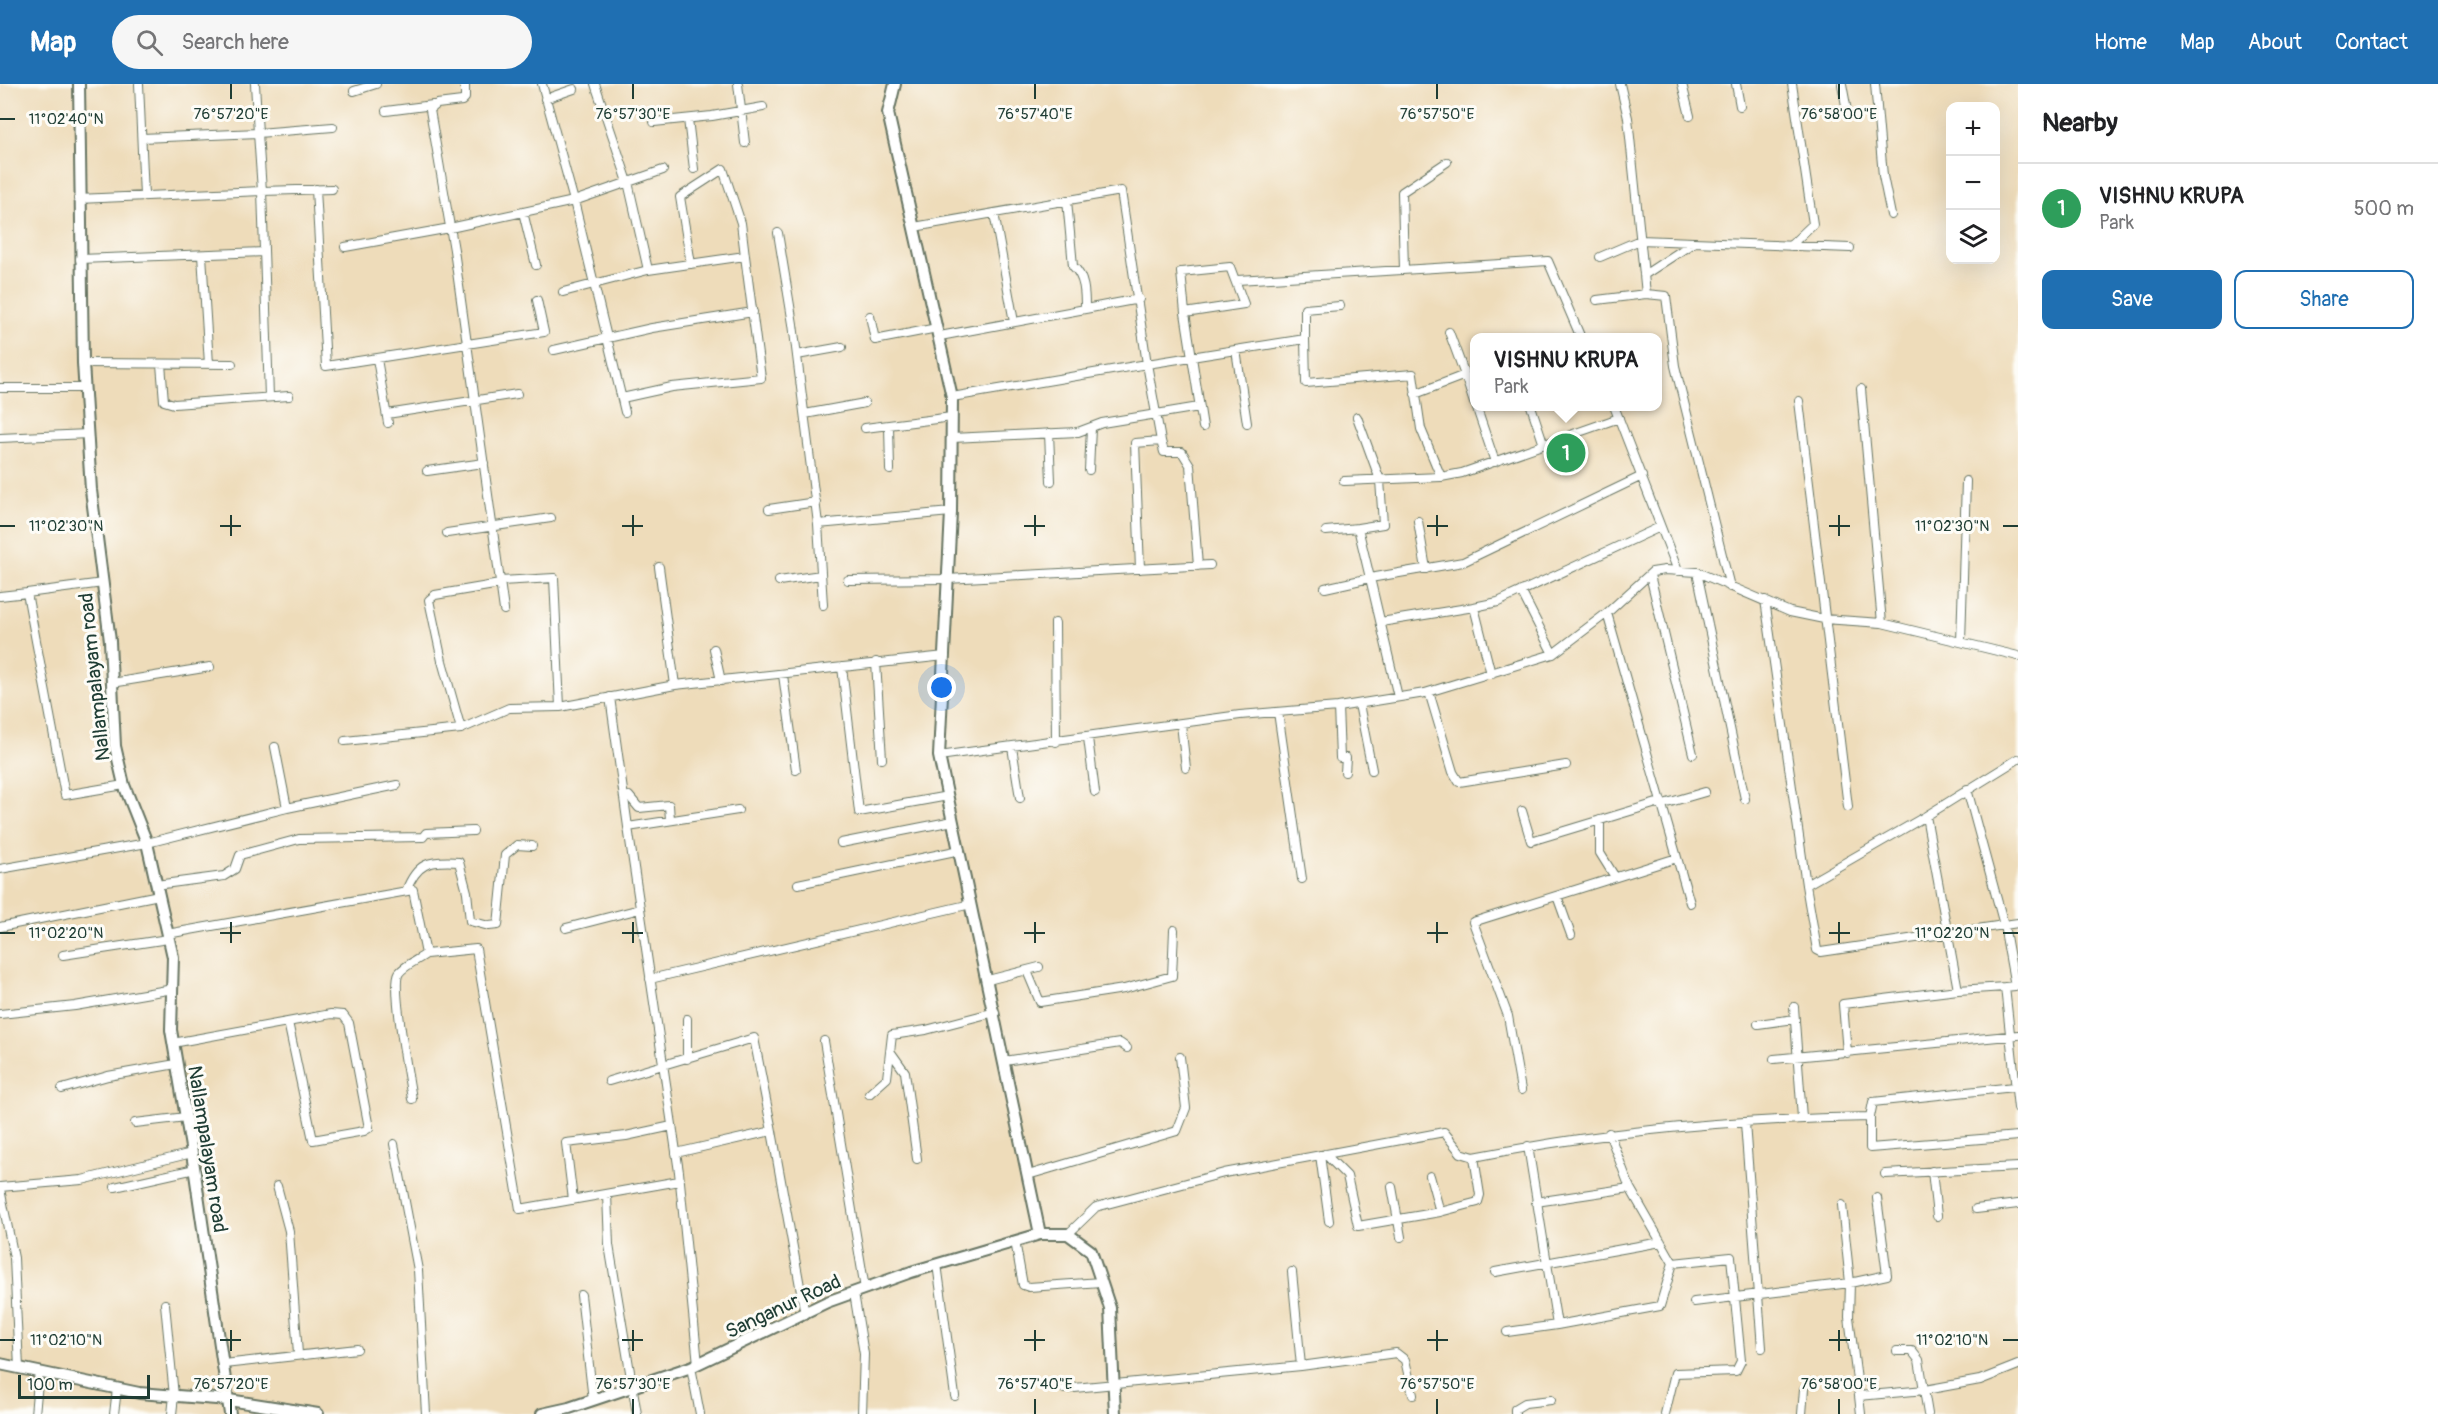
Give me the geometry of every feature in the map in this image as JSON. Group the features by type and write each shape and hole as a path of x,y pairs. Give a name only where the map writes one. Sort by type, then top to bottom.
{"street":[{"name":"Nallampalayam road","path":"79,84 78,199 84,388 112,683 115,746 124,785 147,843 173,957 173,1043 195,1169 230,1414"},
{"path":"139,84 144,196"},
{"path":"255,84 262,191 269,398"},
{"path":"354,91 376,84"},
{"path":"386,111 462,101 465,98 465,84"},
{"path":"542,84 574,201 625,412"},
{"path":"595,84 628,182 648,270"},
{"path":"738,84 745,143"},
{"path":"895,84 888,113 952,397 951,512 939,756 1040,1234"},
{"path":"1620,84 1628,118 1646,294"},
{"path":"1682,84 1690,116"},
{"path":"1736,84 1740,106"},
{"path":"1790,246 1813,224 1792,84"},
{"path":"1842,84 1847,111"},
{"path":"1875,84 1883,176 1891,215"},
{"path":"545,99 574,89"},
{"path":"434,105 430,110 450,228 504,610"},
{"path":"654,122 764,107"},
{"path":"688,119 694,169"},
{"path":"142,138 333,127"},
{"path":"1404,270 1402,192 1447,162"},
{"path":"622,398 672,387 761,378 741,224 723,169 681,196 691,264"},
{"path":"345,247 450,228 574,201 663,170"},
{"path":"316,189 326,366 544,332 537,300"},
{"path":"78,199 332,189"},
{"path":"914,227 1121,191 1161,441 1164,452 1182,452 1190,465 1198,566"},
{"path":"1067,200 1073,266 1078,271 1085,291 1085,309"},
{"path":"523,212 536,265"},
{"path":"994,213 1014,322"},
{"path":"778,233 819,524 823,605"},
{"path":"1600,257 1640,240 1850,248"},
{"path":"1644,275 1695,242"},
{"path":"80,259 264,252"},
{"path":"202,255 209,364"},
{"path":"564,292 648,270 745,256"},
{"path":"1237,280 1548,261 1579,333"},
{"path":"1185,313 1244,304 1237,280 1230,267 1181,272 1185,313 1203,427"},
{"path":"1597,300 1646,294 1666,296 1675,366 1730,587"},
{"path":"870,316 874,340 1014,322 1139,299"},
{"path":"1340,306 1305,309 1306,383 1413,374 1421,429 1441,477"},
{"path":"554,350 608,337 753,312"},
{"path":"1449,332 1470,390"},
{"path":"952,397 1305,339"},
{"path":"797,355 842,347"},
{"path":"1236,350 1247,423"},
{"path":"377,359 387,418 474,400 517,394"},
{"path":"83,363 232,364"},
{"path":"161,364 164,401 174,404 289,396"},
{"path":"1415,393 1465,375"},
{"path":"0,388 84,388"},
{"path":"1862,389 1882,623"},
{"path":"1799,401 1815,517 1824,619 1848,807"},
{"path":"805,414 865,403"},
{"path":"952,438 1078,432 1102,423 1199,406"},
{"path":"1477,411 1495,462"},
{"path":"1533,411 1544,445"},
{"path":"1616,411 1678,571"},
{"path":"865,428 952,417"},
{"path":"1326,531 1383,524 1380,480 1357,417"},
{"path":"1344,481 1441,477 1495,462 1619,418"},
{"path":"889,424 890,470"},
{"path":"1089,470 1090,428"},
{"path":"1049,433 1051,481"},
{"path":"0,438 88,434"},
{"path":"1140,569 1135,443 1161,441"},
{"path":"427,471 484,463"},
{"path":"1325,588 1462,562 1642,476"},
{"path":"1961,642 1966,481"},
{"path":"769,508 816,502"},
{"path":"819,524 951,512"},
{"path":"447,533 551,518"},
{"path":"1418,521 1426,568"},
{"path":"1381,622 1498,602 1660,527"},
{"path":"1358,528 1398,698"},
{"path":"848,580 947,579 1210,565"},
{"path":"659,567 675,685"},
{"path":"939,756 1278,712 1338,707 1429,692 1553,654 1607,613 1650,575 1665,570 1697,572 1791,612 1824,619 1882,623 2018,656"},
{"path":"1697,572 1745,799"},
{"path":"779,581 821,575"},
{"path":"1650,575 1693,754"},
{"path":"461,729 442,662 429,600 435,595 500,583 554,578 560,707"},
{"path":"0,596 103,583"},
{"path":"1521,591 1553,654"},
{"path":"27,593 64,795 124,785"},
{"path":"1765,600 1817,950 1821,952 2018,923"},
{"path":"1474,607 1491,674"},
{"path":"1607,613 1690,903"},
{"path":"1055,623 1056,742"},
{"path":"714,649 721,681"},
{"path":"345,741 461,729 509,708 560,707 675,685 945,656"},
{"path":"876,662 882,759"},
{"path":"842,667 860,812 948,796"},
{"path":"112,683 210,668"},
{"path":"783,675 796,770"},
{"path":"1429,692 1453,772 1459,782 1566,765"},
{"path":"610,698 680,1181 694,1366 700,1414"},
{"path":"1359,704 1372,771"},
{"path":"1338,707 1340,758 1346,758 1345,772"},
{"path":"1278,712 1302,879"},
{"path":"1181,724 1186,768"},
{"path":"1088,738 1095,792"},
{"path":"276,747 287,808"},
{"path":"1012,747 1020,798"},
{"path":"1806,885 1926,816 2018,759"},
{"path":"0,869 147,843 287,808 397,785"},
{"path":"1847,1053 1843,1004 1958,990 2017,986 2004,925 1967,789"},
{"path":"1522,811 1531,841 1705,792"},
{"path":"629,796 639,808 669,805 670,820"},
{"path":"628,827 738,810"},
{"path":"1926,816 1958,990"},
{"path":"1600,820 1600,853 1615,878"},
{"path":"841,843 953,821"},
{"path":"0,927 224,876 235,869 240,855 299,839 423,837 426,833 473,831"},
{"path":"406,891 414,871 423,865 459,862 467,892 470,921 498,925 505,855 517,845 532,846"},
{"path":"798,884 960,850"},
{"path":"1521,1090 1508,1016 1473,922 1677,858"},
{"path":"63,955 413,890 426,954"},
{"path":"1557,896 1571,935"},
{"path":"650,979 971,904"},
{"path":"566,928 640,909"},
{"path":"1027,971 1040,1002 1124,989 1172,976 1174,930"},
{"path":"412,1099 397,1000 397,977 400,971 426,954 477,949 520,1209 680,1181"},
{"path":"988,980 1039,967"},
{"path":"2005,987 2014,1035 2018,1108"},
{"path":"0,1014 75,1006 173,989"},
{"path":"1794,1007 1802,1118"},
{"path":"869,1094 887,1078 892,1035 926,1030 994,1012"},
{"path":"173,1043 288,1022 343,1015 349,1023 369,1128 364,1131 313,1140 288,1022"},
{"path":"687,1019 687,1059"},
{"path":"1758,1024 1795,1019"},
{"path":"1774,1059 2014,1035"},
{"path":"609,1081 663,1067 754,1038 805,1314"},
{"path":"824,1041 865,1289"},
{"path":"1005,1061 1119,1042 1127,1048"},
{"path":"890,1051 905,1072 917,1160"},
{"path":"1028,1175 1178,1131 1186,1108 1180,1057"},
{"path":"62,1089 108,1076 176,1064"},
{"path":"2016,1087 1873,1102 1870,1117 1870,1148 2018,1136"},
{"path":"135,1123 186,1117"},
{"path":"1115,1414 1110,1308 1091,1251 1068,1233 1096,1207 1224,1173 1444,1132 1461,1153 1474,1157 1609,1133 1802,1118 1870,1117"},
{"path":"1745,1123 1762,1348"},
{"path":"573,1200 566,1143 626,1137 672,1126"},
{"path":"676,1153 772,1131"},
{"path":"1507,1332 1660,1306 1674,1263 1630,1188 1609,1133"},
{"path":"394,1144 418,1270 426,1414"},
{"path":"1528,1146 1557,1324"},
{"path":"19,1368 15,1268 0,1188 82,1180 192,1153"},
{"path":"1322,1155 1347,1176 1358,1226 1440,1212 1478,1202 1480,1195 1474,1157"},
{"path":"1322,1155 1329,1221"},
{"path":"1886,1174 2018,1167"},
{"path":"115,1187 195,1169"},
{"path":"1932,1171 1937,1216"},
{"path":"1430,1176 1440,1212"},
{"path":"277,1186 289,1231 298,1354"},
{"path":"1392,1187 1401,1237"},
{"path":"1536,1202 1630,1188"},
{"path":"607,1194 609,1245 637,1414"},
{"path":"1694,1302 1850,1283 1887,1275 1877,1198"},
{"path":"1976,1209 2018,1204"},
{"path":"1842,1205 1850,1283 1849,1317 1861,1414"},
{"name":"Sanganur Road","path":"542,1414 570,1411 593,1400 694,1366 854,1293 937,1264 1040,1234 1068,1233"},
{"path":"1015,1241 1023,1284 1029,1287 1101,1282"},
{"path":"1495,1272 1661,1242"},
{"path":"1665,1414 1675,1373 1737,1371 1741,1361 1731,1257 1674,1263"},
{"path":"937,1264 955,1396"},
{"path":"1292,1272 1301,1366"},
{"path":"854,1293 864,1354 862,1414"},
{"path":"581,1295 593,1400"},
{"path":"165,1304 174,1396 172,1414"},
{"path":"224,1364 357,1349"},
{"path":"1897,1351 1912,1351 1919,1360 1928,1414"},
{"path":"1064,1389 1301,1366 1396,1353 1405,1360 1413,1395"},
{"path":"0,1364 117,1389 229,1400 318,1414"},
{"path":"1859,1396 1925,1390 1980,1380 2018,1365"},
{"path":"35,1414 39,1372"},
{"path":"114,1414 117,1389"},
{"path":"1802,1414 1803,1389"},
{"path":"1515,1414 1515,1409 1525,1403 1551,1400"}],"place":[{"name":"VISHNU KRUPA","path":"1566,453"}]}
